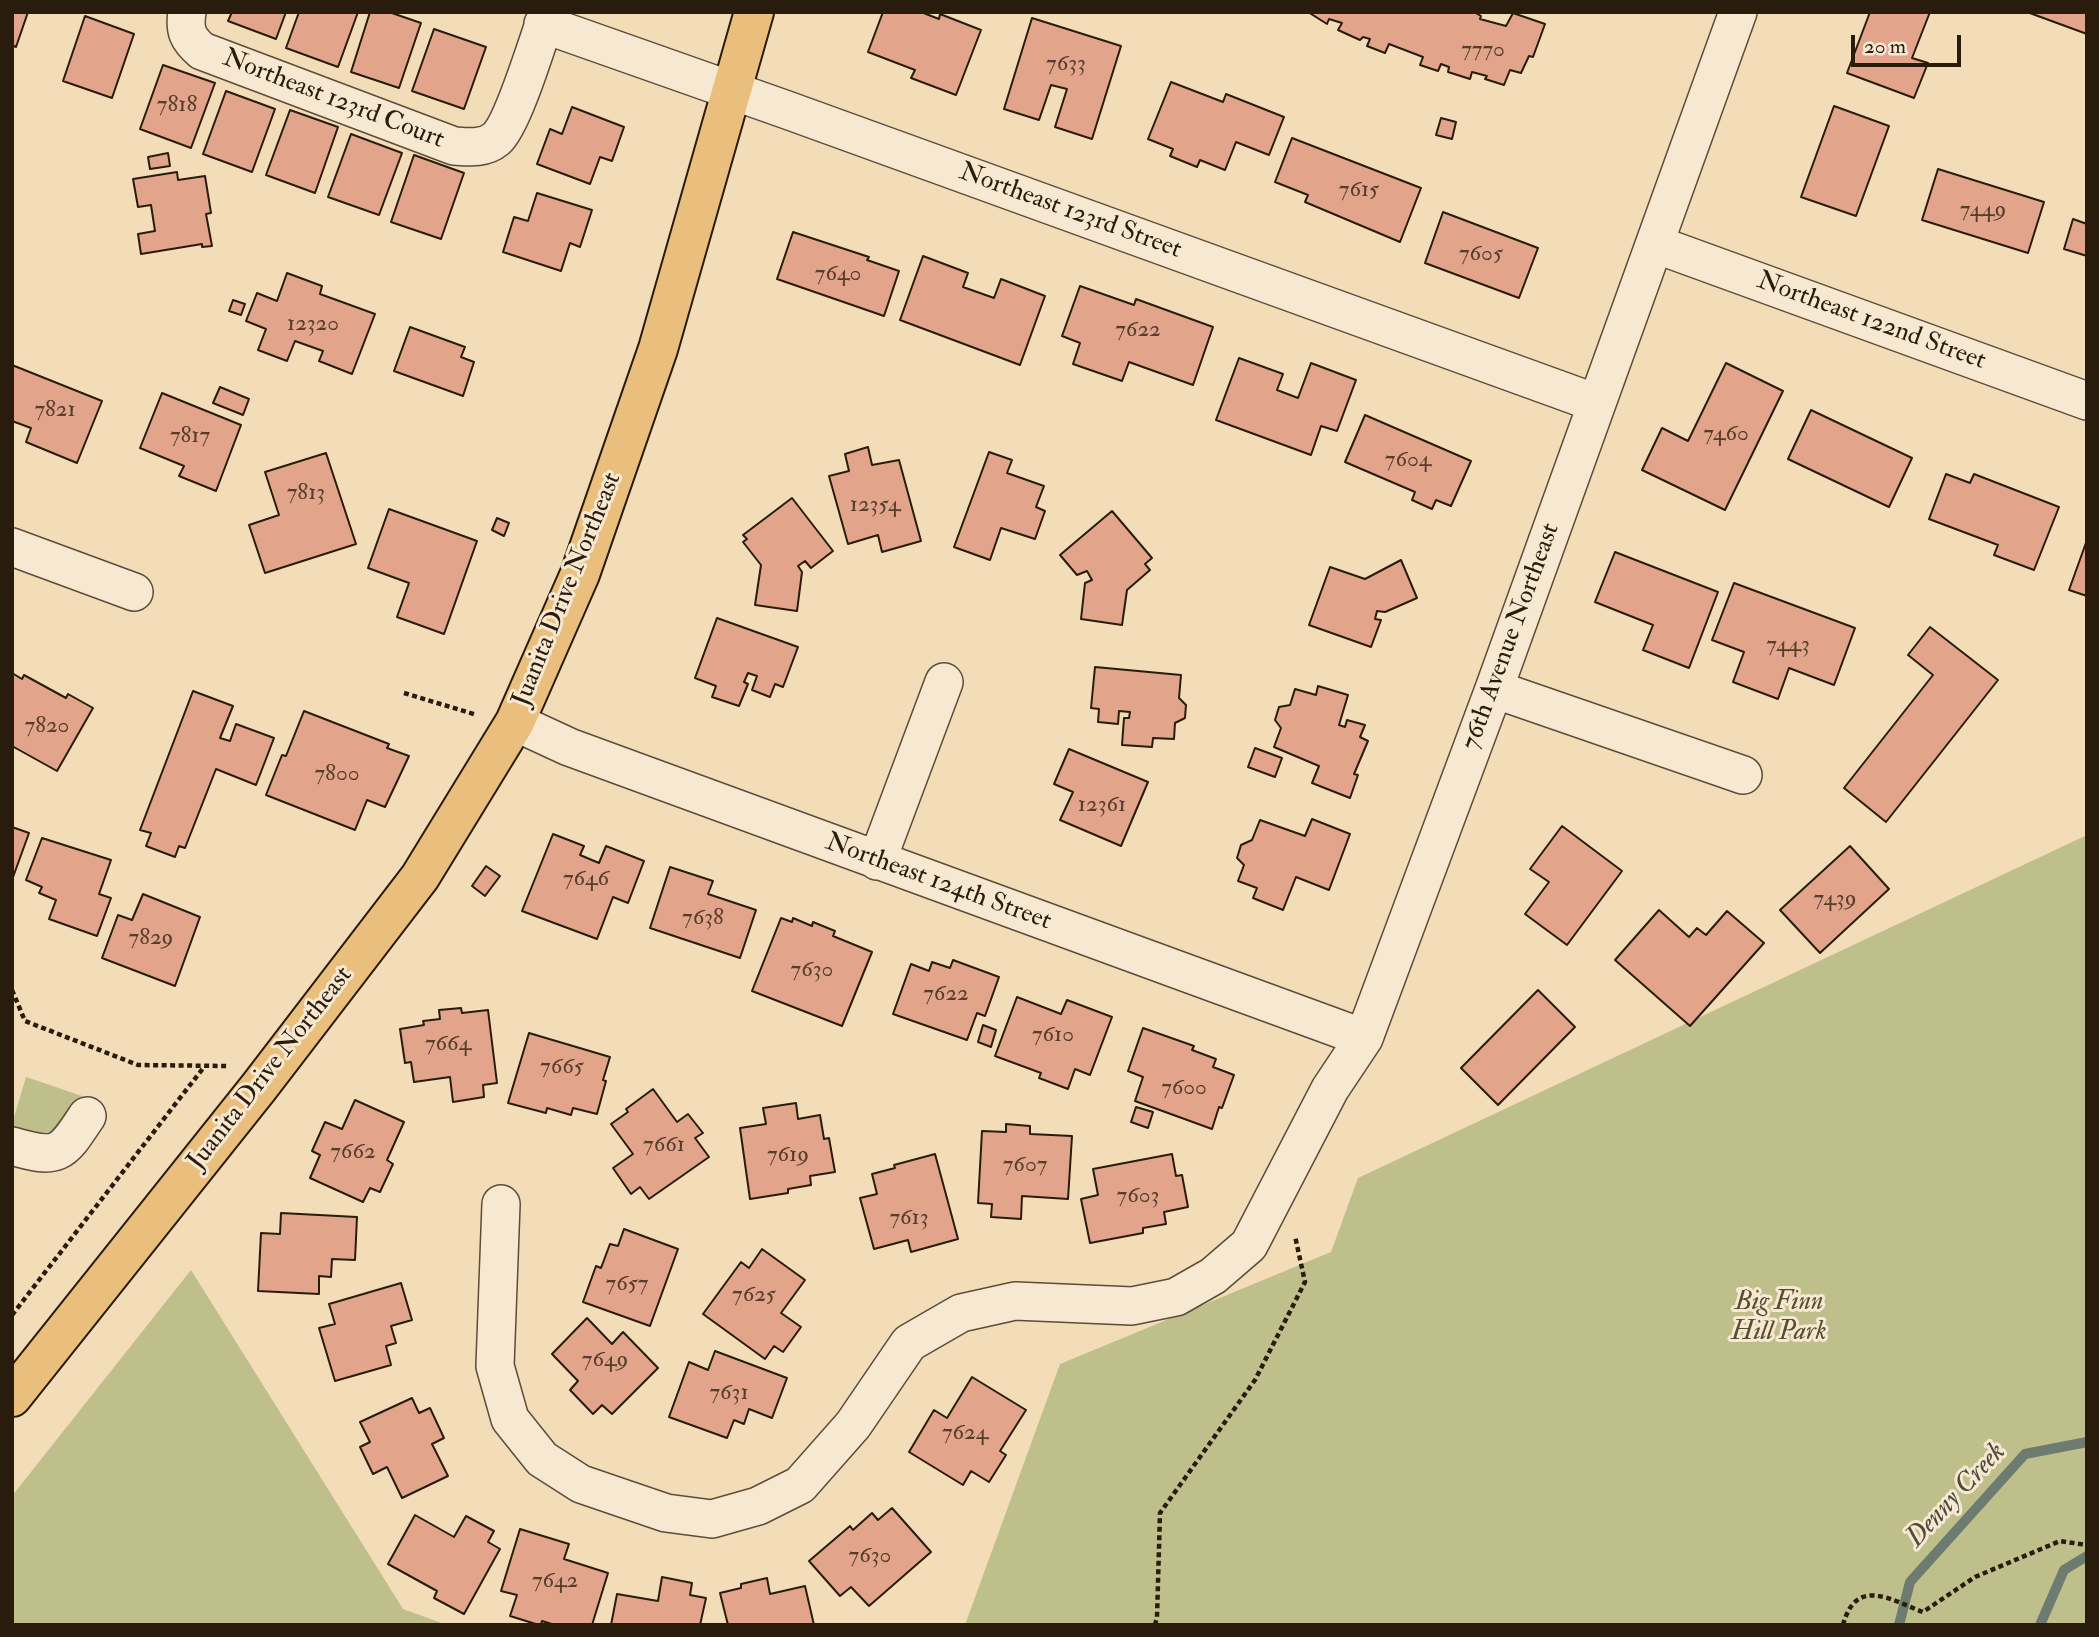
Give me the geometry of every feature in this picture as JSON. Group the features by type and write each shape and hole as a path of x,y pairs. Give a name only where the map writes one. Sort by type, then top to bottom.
{"main road":[{"name":"Juanita Drive Northeast","path":"12,1397 259,1087 420,877 515,722 580,574 654,362 754,12"}],"street":[{"name":"76th Avenue Northeast","path":"501,1204 495,1366 510,1419 542,1459 581,1484 666,1513 712,1519 758,1506 800,1485 853,1425 909,1343 961,1313 1015,1301 1132,1306 1176,1297 1213,1276 1249,1245 1330,1089 1364,1038 1494,689 1738,12"},
{"name":"Northeast 123rd Street","path":"546,18 732,90 1596,403"},
{"name":"Northeast 123rd Court","path":"187,22 189,40 202,51 454,146 478,148 496,139 508,124 546,18"},
{"name":"Northeast 122nd Street","path":"1655,244 2087,401"},
{"path":"12,547 134,592"},
{"path":"877,861 944,682"},
{"path":"1494,689 1743,775"},
{"name":"Northeast 124th Street","path":"515,722 569,747 1364,1038"},
{"path":"12,1146 55,1153 67,1146 87,1116"}],"path":[{"path":"404,693 477,715"},
{"path":"12,990 25,1021 138,1065 232,1065 259,1087"},
{"path":"12,1315 204,1067"},
{"path":"1155,1625 1160,1513 1255,1380 1305,1282 1294,1231"},
{"path":"1843,1625 1846,1613 1862,1597 1876,1594 1923,1612 1975,1577 2060,1541 2087,1545"}],"green space":[{"name":"Big Finn Hill Park","path":"2087,835 2087,1625 965,1625 1060,1364 1331,1252 1358,1178"},
{"path":"26,1077 82,1096 56,1138 12,1134 12,1124"},
{"path":"191,1270 403,1609 447,1625 12,1625 12,1496"}],"building":[{"path":"12,12 28,12 16,47 12,45"},
{"path":"232,12 286,12 276,39 228,21"},
{"path":"299,12 358,12 338,67 286,48"},
{"path":"370,12 389,12 421,23 399,88 351,72"},
{"path":"883,12 921,12 939,19 940,14 981,30 956,95 911,78 915,70 868,52"},
{"path":"1308,12 1474,12 1481,16 1480,19 1506,26 1513,13 1545,24 1533,57 1529,56 1521,73 1510,70 1504,85 1472,72 1470,79 1448,72 1449,67 1441,64 1438,71 1420,65 1423,57 1389,44 1385,53 1367,46 1370,39 1363,37 1360,40 1338,30 1342,23 1329,19 1327,24"},
{"path":"1870,12 1930,12 1912,58 1928,63 1914,98 1847,73"},
{"path":"2027,12 2087,12 2087,34"},
{"path":"85,16 134,34 112,98 63,81"},
{"path":"1032,18 1121,46 1092,139 1055,127 1067,89 1051,85 1039,120 1004,109"},
{"path":"434,29 486,47 464,109 412,91"},
{"path":"163,65 215,83 191,148 140,129"},
{"path":"1171,82 1223,102 1226,94 1284,117 1269,155 1236,142 1225,170 1200,160 1197,167 1170,156 1173,149 1148,139"},
{"path":"226,91 275,109 252,172 203,154"},
{"path":"1834,106 1889,126 1856,216 1801,197"},
{"path":"572,107 624,127 612,161 600,157 590,184 537,164 550,129 562,134"},
{"path":"290,110 338,127 315,193 266,175"},
{"path":"1441,118 1456,122 1452,139 1436,135"},
{"path":"351,134 402,153 379,215 328,197"},
{"path":"1292,138 1421,188 1400,242 1305,202 1308,195 1275,182"},
{"path":"168,153 170,166 150,169 148,157"},
{"path":"414,155 464,173 441,239 391,222"},
{"path":"1938,169 2044,202 2028,253 1922,220"},
{"path":"177,172 178,180 205,176 211,213 206,214 212,246 202,247 202,244 141,254 138,234 155,231 151,205 138,207 133,179"},
{"path":"537,193 592,210 580,247 570,243 561,271 503,252 514,217 528,221"},
{"path":"1443,212 1538,248 1519,298 1425,263"},
{"path":"2073,219 2087,224 2087,256 2064,249"},
{"path":"793,232 869,257 867,260 899,271 884,316 777,279"},
{"path":"923,256 968,273 963,287 994,298 1001,279 1045,296 1020,365 900,320"},
{"path":"287,273 322,286 320,294 375,314 352,374 319,361 323,351 295,341 287,361 258,350 266,329 246,321 257,293 277,301"},
{"path":"1080,286 1134,305 1136,299 1213,327 1193,385 1129,362 1122,381 1073,364 1080,343 1062,336"},
{"path":"233,300 245,304 241,315 229,311"},
{"path":"410,327 465,347 461,357 474,362 463,396 394,371"},
{"path":"1239,358 1283,374 1277,390 1298,398 1311,363 1356,380 1337,431 1321,426 1311,455 1216,420"},
{"path":"1726,363 1783,391 1725,510 1642,470 1662,428 1688,441"},
{"path":"12,365 102,401 77,463 26,442 31,428 12,421"},
{"path":"220,387 249,399 243,415 213,403"},
{"path":"162,393 241,425 216,491 179,476 184,466 140,448"},
{"path":"1811,410 1912,458 1889,507 1788,459"},
{"path":"1365,415 1471,461 1451,506 1436,500 1432,509 1412,500 1415,492 1345,462"},
{"path":"868,447 872,465 899,460 921,541 882,552 878,535 848,544 829,476 849,471 845,454"},
{"path":"989,452 1012,460 1007,473 1044,486 1036,507 1045,511 1035,539 1001,528 990,560 954,547"},
{"path":"326,453 356,544 265,573 249,525 279,515 265,472"},
{"path":"1946,474 1970,483 1974,474 2059,507 2034,570 1994,555 1998,545 1929,519"},
{"path":"792,498 833,551 811,568 805,561 798,566 802,572 797,611 755,605 761,565 743,542 747,539 743,535"},
{"path":"389,509 477,541 444,634 397,617 409,583 368,568"},
{"path":"1112,511 1152,558 1145,564 1150,570 1127,590 1122,625 1081,619 1085,583 1092,580 1087,571 1077,575 1060,555"},
{"path":"497,518 509,523 504,536 492,530"},
{"path":"2087,540 2087,596 2069,590"},
{"path":"1615,552 1718,592 1689,668 1643,650 1653,625 1595,602"},
{"path":"1401,560 1417,598 1385,612 1377,611 1375,619 1381,620 1371,647 1309,625 1330,567 1365,579"},
{"path":"1734,583 1855,628 1834,685 1789,668 1778,699 1733,682 1744,652 1712,640"},
{"path":"717,618 798,647 783,687 775,684 770,697 752,690 757,676 748,673 744,682 748,684 739,706 712,697 716,686 695,678"},
{"path":"1930,627 1998,680 1886,822 1844,788 1933,675 1908,655"},
{"path":"1095,667 1181,675 1179,698 1186,705 1185,718 1175,723 1174,739 1153,738 1152,747 1122,745 1124,718 1129,718 1130,712 1119,711 1118,724 1098,722 1099,709 1091,708"},
{"path":"12,673 22,679 24,675 66,698 68,694 93,708 57,771 12,746"},
{"path":"1318,686 1348,695 1339,725 1345,727 1347,720 1365,725 1360,737 1368,741 1354,774 1358,775 1350,798 1312,783 1319,766 1274,747 1281,728 1275,720 1279,707 1290,705 1295,689 1316,695"},
{"path":"193,691 233,706 220,738 230,741 236,724 274,738 256,785 216,769 185,848 179,846 175,857 146,846 151,833 140,830"},
{"path":"304,711 389,744 387,748 409,756 385,807 367,800 355,830 266,795 282,755 286,756"},
{"path":"1255,748 1282,758 1275,777 1248,767"},
{"path":"1069,749 1148,782 1121,846 1060,820 1073,792 1054,784"},
{"path":"1312,819 1350,834 1329,890 1296,877 1283,910 1253,898 1257,888 1238,881 1244,865 1237,858 1241,845 1252,840 1260,820 1305,836"},
{"path":"1562,826 1622,871 1567,945 1525,914 1549,882 1530,869"},
{"path":"12,827 29,833 12,880"},
{"path":"553,834 584,846 580,855 599,863 606,846 644,861 628,903 613,897 597,939 522,911"},
{"path":"42,838 111,860 99,894 111,898 97,936 49,919 56,900 39,893 42,887 26,880"},
{"path":"1850,846 1889,889 1820,953 1780,910"},
{"path":"486,866 500,876 485,896 472,886"},
{"path":"670,867 713,881 708,894 756,910 740,958 650,928"},
{"path":"143,894 200,917 175,986 102,958 118,915 132,920"},
{"path":"1659,910 1689,937 1697,928 1706,935 1727,911 1764,943 1690,1026 1615,960"},
{"path":"781,918 792,922 793,918 812,926 813,922 835,931 833,936 872,952 842,1026 752,991"},
{"path":"953,960 999,977 985,1016 977,1013 967,1040 893,1014 911,964 929,971 932,962 950,968"},
{"path":"1538,990 1575,1027 1498,1105 1461,1068"},
{"path":"1017,997 1061,1014 1067,1000 1112,1017 1090,1075 1075,1069 1068,1089 1039,1078 1041,1073 995,1056"},
{"path":"461,1008 462,1013 488,1010 497,1083 483,1085 484,1097 453,1102 450,1077 414,1082 411,1062 405,1063 400,1029 424,1025 423,1021 440,1019 439,1010"},
{"path":"983,1025 996,1030 991,1047 978,1042"},
{"path":"1143,1028 1194,1046 1192,1050 1216,1059 1213,1067 1234,1075 1212,1129 1135,1101 1143,1077 1128,1071"},
{"path":"529,1033 610,1057 597,1114 573,1108 571,1115 547,1108 546,1113 508,1103"},
{"path":"653,1089 677,1122 688,1114 703,1133 695,1138 709,1157 649,1199 640,1187 631,1194 613,1168 633,1154 611,1124"},
{"path":"355,1100 404,1122 387,1160 393,1164 380,1192 370,1188 363,1202 310,1178 320,1155 312,1151 325,1122 342,1129"},
{"path":"796,1103 798,1119 820,1115 824,1139 829,1138 835,1172 810,1176 811,1185 788,1189 788,1193 750,1199 740,1128 766,1124 763,1108"},
{"path":"1136,1107 1153,1112 1148,1128 1131,1122"},
{"path":"1006,1124 1030,1126 1030,1134 1072,1136 1068,1199 1022,1196 1021,1219 991,1217 992,1204 978,1203 982,1131 1006,1132"},
{"path":"935,1154 958,1239 911,1252 908,1240 874,1249 860,1198 877,1194 872,1174"},
{"path":"1172,1154 1176,1176 1182,1175 1188,1207 1164,1212 1166,1224 1143,1228 1143,1233 1090,1243 1081,1199 1098,1195 1093,1169"},
{"path":"281,1213 357,1217 355,1260 332,1259 331,1277 319,1276 319,1294 258,1291 261,1233 280,1234"},
{"path":"624,1229 678,1249 650,1326 583,1302 596,1266 601,1268 610,1244 618,1246"},
{"path":"762,1249 805,1280 781,1313 801,1327 783,1352 774,1346 765,1359 703,1314 741,1262 749,1268"},
{"path":"401,1283 412,1320 391,1326 396,1343 386,1346 391,1365 335,1381 319,1328 335,1324 329,1304"},
{"path":"587,1318 612,1344 623,1332 658,1368 612,1414 602,1405 593,1414 570,1390 578,1381 552,1354"},
{"path":"715,1351 787,1378 772,1418 749,1409 744,1424 734,1420 727,1438 669,1417 689,1362 708,1370"},
{"path":"972,1377 1026,1410 1000,1451 1006,1455 989,1482 971,1471 963,1485 909,1452 934,1410 947,1418"},
{"path":"412,1398 419,1413 430,1408 444,1438 432,1444 448,1476 402,1498 387,1467 373,1474 360,1447 370,1442 360,1422"},
{"path":"892,1508 931,1552 869,1606 851,1587 840,1596 809,1561 850,1526 853,1530 872,1513 878,1520"},
{"path":"415,1515 454,1537 466,1516 494,1531 488,1542 500,1549 464,1614 434,1598 437,1591 388,1564"},
{"path":"520,1529 569,1544 564,1559 608,1573 592,1625 555,1625 542,1621 539,1625 510,1616 517,1595 501,1591"},
{"path":"662,1577 692,1583 690,1595 706,1598 700,1625 611,1625 617,1594 658,1601"},
{"path":"767,1578 770,1594 805,1586 814,1625 728,1625 720,1593 741,1588 741,1584"}],"waterway":[{"name":"Denny Creek","path":"1899,1625 1910,1582 2025,1454 2087,1442"},
{"path":"2040,1625 2064,1570 2087,1556"}]}
